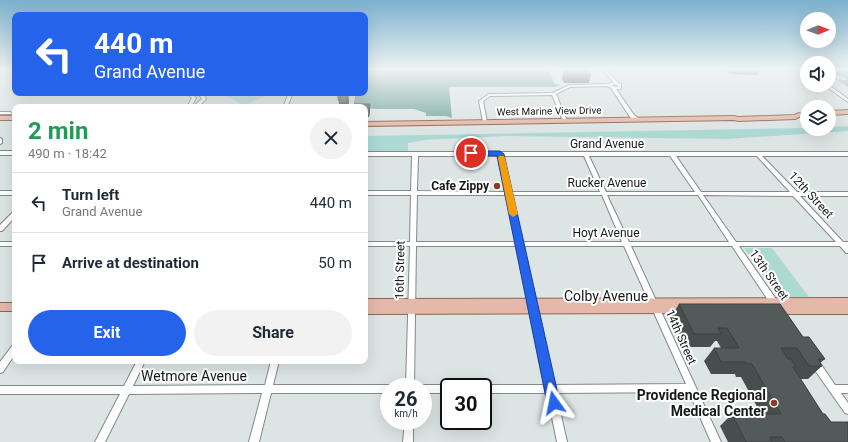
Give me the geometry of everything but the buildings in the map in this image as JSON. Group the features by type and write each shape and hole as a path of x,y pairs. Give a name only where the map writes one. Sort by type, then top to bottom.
{"main road":[{"path":"836,113 848,112"},
{"name":"West Marine View Drive","path":"368,124 769,118 795,117 800,115"},
{"path":"0,118 12,118"},
{"name":"Colby Avenue","path":"779,309 848,302"},
{"name":"Colby Avenue","path":"368,303 411,306 655,306 848,310"},
{"name":"Colby Avenue","path":"368,310 411,306"},
{"path":"0,307 12,307"}],"street":[{"path":"485,122 481,101 486,97 494,94 554,94 562,90"},
{"path":"614,90 636,120"},
{"path":"620,90 637,116 636,120"},
{"path":"836,92 848,101"},
{"path":"554,94 565,121"},
{"path":"190,104 194,98 192,96"},
{"path":"0,113 10,113"},
{"path":"0,153 12,153"},
{"name":"Grand Avenue","path":"368,154 847,155"},
{"name":"16th Street","path":"410,378 415,154"},
{"path":"500,154 562,442"},
{"name":"14th Street","path":"586,154 716,442"},
{"name":"13th Street","path":"672,154 779,309"},
{"name":"12th Street","path":"758,154 845,244 848,251"},
{"path":"0,193 12,193"},
{"name":"Rucker Avenue","path":"368,193 848,194"},
{"path":"0,228 12,216"},
{"path":"0,244 12,244"},
{"name":"Hoyt Avenue","path":"368,244 845,244"},
{"path":"0,369 12,352"},
{"path":"811,356 848,410"},
{"path":"100,442 140,364"},
{"path":"254,442 274,364"},
{"path":"492,389 551,390 692,388"},
{"name":"Wetmore Avenue","path":"0,390 380,389"},
{"path":"834,389 848,389"},
{"path":"408,442 409,430"}],"shaded area":[{"path":"368,90 449,90 452,118 446,116 426,116 426,113 414,109 376,109 368,108 368,104 354,104 355,96 368,96"},
{"path":"226,96 265,96 248,104 240,104"},
{"path":"848,126 848,131 836,132 836,127"},
{"path":"800,128 800,134 727,139 506,136 424,140 408,143 408,151 368,151 368,136"},
{"path":"744,248 772,248 809,297 778,297"}],"slow traffic":[{"path":"501,158 513,214"}],"place":[{"name":"Cafe Zippy","path":"497,186"},
{"name":"Providence Regional Medical Center","path":"774,403"}],"route":[{"path":"471,153 500,154 554,403"}]}
